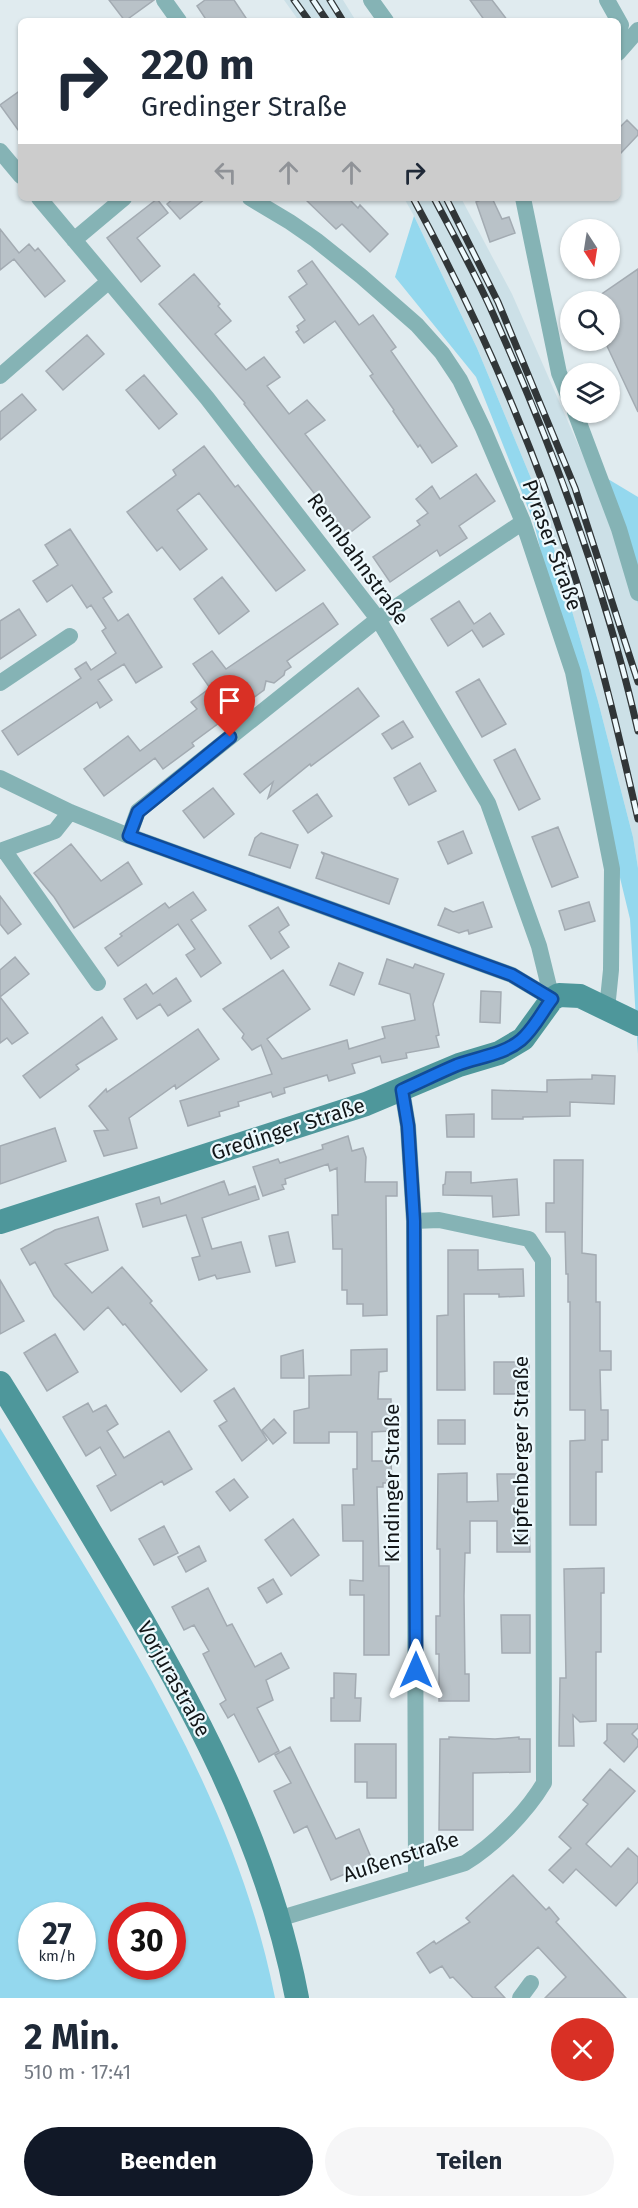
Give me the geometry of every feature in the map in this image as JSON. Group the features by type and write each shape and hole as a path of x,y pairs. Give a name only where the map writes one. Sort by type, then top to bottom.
{"main road":[{"path":"552,999 567,994 580,996 638,1024"},
{"name":"Gredinger Straße","path":"0,1222 366,1104 450,1068 513,1046 536,1023 552,999"},
{"name":"Vorjurastraße","path":"0,1383 134,1606 198,1720 247,1826 278,1919 297,1998"}],"street":[{"path":"164,0 177,18"},
{"path":"371,0 384,18"},
{"path":"607,0 617,18"},
{"path":"621,50 638,30"},
{"path":"0,151 18,172"},
{"name":"Rennbahnstraße","path":"42,201 207,398 378,619 488,803 540,946 552,999"},
{"path":"74,240 120,201"},
{"name":"Pyraser Straße","path":"255,201 290,222 361,276 417,326 442,353 460,381 483,428 523,522 573,672 612,869 611,970 607,1009"},
{"path":"524,201 560,375"},
{"path":"0,376 108,282"},
{"path":"579,423 619,529 638,593"},
{"path":"129,836 138,812 378,619 523,522"},
{"path":"0,683 70,636"},
{"path":"0,778 70,812 129,836 512,975 552,999"},
{"path":"70,812 55,831 2,850 98,983"},
{"name":"Kindinger Straße","path":"402,1090 408,1126 414,1221 416,1877"},
{"name":"Kipfenberger Straße","path":"414,1221 439,1220 529,1239 543,1260 544,1783"},
{"name":"Außenstraße","path":"278,1919 465,1863 480,1854 532,1803 544,1783"},
{"path":"520,1998 531,1983"}],"shaded area":[{"path":"284,0 343,0 354,18 297,18"},
{"path":"406,201 463,201 512,294 560,403 560,423 569,423 587,465 603,476 638,604 638,868 633,837 598,701 540,500 477,348"},
{"path":"414,216 477,348 540,500 598,701 633,837 638,868 638,1054 630,919 534,523 476,377 395,277"},
{"path":"603,476 638,497 638,604"},
{"path":"0,1428 124,1632 199,1773 230,1846 256,1921 275,1998 0,1998"}],"building":[{"path":"109,0 154,0 129,18 123,18"},
{"path":"205,0 234,0 246,18 205,18 197,6"},
{"path":"470,0 492,0 506,18 483,18"},
{"path":"18,92 18,130 0,105"},
{"path":"627,120 638,131 638,135 621,153 621,126"},
{"path":"154,201 159,201 168,213 137,238 160,266 141,282 107,238"},
{"path":"170,201 202,201 180,219 167,204"},
{"path":"307,201 351,201 358,208 360,205 388,234 370,252 342,224 336,229"},
{"path":"493,201 502,219 509,217 515,233 490,242 476,202"},
{"path":"0,229 19,253 29,244 35,251 38,248 65,281 45,297 14,259 0,270"},
{"path":"312,261 359,325 373,315 396,347 391,351 457,446 432,463 393,411 370,376 373,374 335,321 304,343 296,332 299,330 297,326 305,320 289,297 307,284 298,271"},
{"path":"638,269 638,412 620,374 620,363 615,363 609,351 620,351 620,291 606,291"},
{"path":"194,274 220,304 218,306 231,321 215,334 246,370 264,357 280,377 267,386 289,414 307,400 325,420 305,434 370,517 347,535 245,403 159,304"},
{"path":"87,335 104,354 63,390 46,371"},
{"path":"144,375 177,414 159,429 126,390"},
{"path":"22,394 36,410 0,440 0,412"},
{"path":"204,446 235,487 238,485 305,570 276,591 199,493 177,510 207,549 180,570 162,547 157,551 127,512 176,475 173,470"},
{"path":"476,474 495,501 459,526 467,538 440,556 437,550 390,582 373,557 420,525 417,521 428,513 416,499 432,486 440,499"},
{"path":"70,529 112,592 103,598 118,621 128,614 162,667 136,683 124,664 98,680 112,700 100,708 97,702 18,755 2,731 81,678 75,669 86,662 91,670 116,653 102,631 106,628 91,605 87,608 72,585 47,602 33,581 58,565 45,545"},
{"path":"222,577 249,611 219,634 194,599"},
{"path":"459,601 474,624 490,613 504,634 483,647 472,630 448,646 431,619"},
{"path":"323,603 338,624 287,661 291,667 285,671 284,675 274,683 266,681 264,690 192,743 194,746 163,769 155,758 104,796 84,769 128,736 140,751 197,709 191,702 210,688 193,664 212,651 226,669"},
{"path":"19,609 36,635 0,659 0,621"},
{"path":"479,679 506,724 482,737 456,692"},
{"path":"358,688 379,716 311,766 310,764 268,798 273,782 260,793 244,774"},
{"path":"403,721 413,737 392,749 382,734"},
{"path":"515,749 540,799 519,810 494,760"},
{"path":"420,763 436,791 409,805 394,778"},
{"path":"213,788 234,814 204,838 183,811"},
{"path":"317,794 332,816 308,833 293,811"},
{"path":"558,827 578,877 552,887 532,837"},
{"path":"463,831 472,853 448,864 438,842"},
{"path":"261,833 298,845 290,868 249,855 255,838"},
{"path":"71,844 101,881 128,862 142,884 74,928 54,897 34,873"},
{"path":"321,852 398,879 389,904 316,878 324,855"},
{"path":"193,892 206,910 191,920 221,963 201,977 186,955 195,949 178,924 118,966 105,948 122,936 120,934 165,903 169,908"},
{"path":"0,896 21,924 8,934 0,924"},
{"path":"483,902 492,927 469,934 468,930 459,933 438,925 445,908 453,912"},
{"path":"589,902 595,921 565,930 559,911"},
{"path":"278,907 289,925 279,932 289,947 271,959 249,926"},
{"path":"15,957 29,974 0,997 0,970"},
{"path":"387,959 413,968 415,964 444,974 433,1004 439,1047 406,1053 407,1058 382,1063 380,1056 352,1064 355,1073 329,1081 327,1075 284,1088 285,1093 273,1097 271,1092 238,1102 239,1106 219,1112 220,1116 188,1126 180,1101 272,1074 261,1045 252,1050 242,1038 244,1034 223,1009 283,970 310,1009 267,1039 282,1059 347,1040 349,1049 385,1038 382,1027 415,1020 410,994 379,984"},
{"path":"339,963 363,973 354,995 330,985"},
{"path":"176,978 191,1001 168,1016 160,1004 137,1019 124,999 146,984 153,994"},
{"path":"481,991 501,992 500,1023 480,1022"},
{"path":"0,997 28,1033 12,1044 7,1038 0,1043"},
{"path":"102,1017 117,1039 76,1065 79,1069 40,1098 23,1076"},
{"path":"198,1029 219,1059 176,1089 175,1085 129,1118 137,1148 104,1156 94,1131 108,1130 89,1106 106,1089 107,1092"},
{"path":"592,1075 615,1076 614,1104 570,1102 570,1116 492,1119 492,1090 547,1092 547,1080 592,1079"},
{"path":"474,1114 474,1137 447,1137 446,1115"},
{"path":"55,1128 66,1161 0,1184 0,1146"},
{"path":"348,1136 352,1151 363,1148 366,1157 365,1182 397,1182 397,1196 386,1196 387,1315 363,1316 363,1304 347,1304 347,1290 342,1290 342,1249 333,1249 332,1215 338,1215 337,1168 330,1171 328,1164 285,1179 286,1184 282,1185 284,1189 263,1196 253,1167 278,1159 280,1163 323,1149 322,1145"},
{"path":"554,1160 583,1160 582,1253 596,1255 596,1302 600,1302 600,1351 611,1351 611,1370 600,1370 601,1410 608,1410 608,1440 602,1440 602,1472 596,1472 596,1525 570,1525 570,1441 585,1440 585,1410 570,1410 570,1302 568,1302 568,1274 566,1274 565,1232 546,1232 546,1203 554,1203"},
{"path":"446,1172 471,1172 471,1183 517,1179 519,1215 493,1217 492,1196 443,1195"},
{"path":"224,1181 229,1195 255,1186 259,1199 202,1218 212,1249 241,1242 250,1272 217,1279 215,1275 199,1280 192,1258 200,1256 186,1215 143,1227 136,1204 159,1197 161,1204"},
{"path":"98,1217 108,1250 65,1264 92,1293 122,1267 207,1370 181,1392 125,1324 123,1325 108,1307 84,1330 54,1296 35,1262 30,1265 21,1249 55,1230"},
{"path":"288,1232 295,1262 276,1266 269,1236"},
{"path":"448,1250 478,1250 478,1270 523,1269 524,1296 499,1297 499,1294 464,1294 465,1390 437,1390 437,1316 448,1315"},
{"path":"0,1280 24,1321 0,1334"},
{"path":"55,1334 78,1372 47,1391 24,1353"},
{"path":"387,1349 387,1371 379,1372 378,1399 391,1399 391,1431 372,1432 372,1461 391,1461 392,1483 383,1483 383,1487 377,1487 379,1566 389,1566 389,1655 364,1655 364,1595 350,1595 350,1580 363,1581 363,1541 343,1541 342,1505 354,1505 353,1469 357,1469 357,1432 329,1432 329,1443 294,1443 294,1411 309,1408 309,1376 351,1375 351,1350"},
{"path":"303,1350 304,1378 281,1378 281,1356"},
{"path":"494,1362 529,1362 529,1394 494,1394"},
{"path":"234,1388 267,1440 242,1461 219,1426 227,1421 214,1401"},
{"path":"88,1403 93,1412 106,1405 118,1424 107,1431 124,1458 169,1431 192,1469 164,1485 162,1481 111,1511 97,1486 116,1475 100,1447 86,1456 63,1417"},
{"path":"274,1419 286,1433 273,1444 262,1430"},
{"path":"438,1420 465,1420 465,1444 438,1444"},
{"path":"467,1473 467,1502 498,1501 497,1474 526,1474 526,1521 529,1520 530,1552 497,1552 497,1521 470,1521 470,1553 465,1553 464,1596 465,1674 469,1674 469,1701 439,1701 439,1654 436,1654 436,1616 440,1616 440,1549 437,1549 438,1474"},
{"path":"234,1479 248,1497 230,1511 216,1492"},
{"path":"293,1519 319,1555 291,1576 265,1540"},
{"path":"164,1526 178,1553 154,1565 139,1539"},
{"path":"199,1546 206,1561 186,1572 178,1557"},
{"path":"604,1568 604,1593 601,1593 601,1652 596,1652 596,1721 580,1722 573,1715 574,1746 559,1746 560,1678 566,1678 564,1569"},
{"path":"273,1579 282,1594 267,1603 258,1588"},
{"path":"208,1588 227,1626 232,1624 255,1667 281,1653 289,1668 266,1680 273,1700 257,1708 279,1751 259,1762 234,1714 228,1718 220,1704 226,1700 203,1654 209,1651 194,1625 184,1630 172,1607"},
{"path":"501,1615 530,1615 530,1653 502,1653"},
{"path":"334,1673 356,1674 355,1698 361,1698 360,1721 331,1721"},
{"path":"607,1724 638,1724 638,1728 632,1734 638,1740 638,1746 624,1762 604,1743 607,1740"},
{"path":"449,1737 530,1739 530,1772 473,1773 473,1830 439,1830 440,1739 449,1739"},
{"path":"355,1744 396,1744 396,1798 367,1798 367,1782 355,1782"},
{"path":"290,1747 336,1839 359,1829 373,1862 331,1880 307,1826 294,1833 274,1791 291,1783 275,1755"},
{"path":"610,1769 635,1791 586,1844 611,1867 628,1848 638,1857 638,1882 616,1906 576,1869 563,1883 549,1870 571,1848 559,1837 588,1804 583,1800"},
{"path":"513,1875 546,1910 549,1907 559,1919 556,1922 626,1998 545,1998 566,1977 538,1947 495,1987 505,1998 473,1998 453,1977 450,1978 442,1966 430,1973 417,1953 434,1941 436,1944 470,1922 466,1918"}],"railway":[{"path":"294,0 307,18"},
{"path":"313,0 325,18"},
{"path":"330,0 341,18"},
{"path":"415,201 486,344 548,496 590,626 638,819"},
{"path":"436,201 490,307 555,462 610,622 638,731"},
{"path":"448,201 498,302 575,488 638,682"}],"route":[{"path":"230,737 138,812 129,836 512,975 552,999 536,1023 513,1046 499,1053 441,1072 402,1090 408,1126 414,1221 416,1670"}]}
